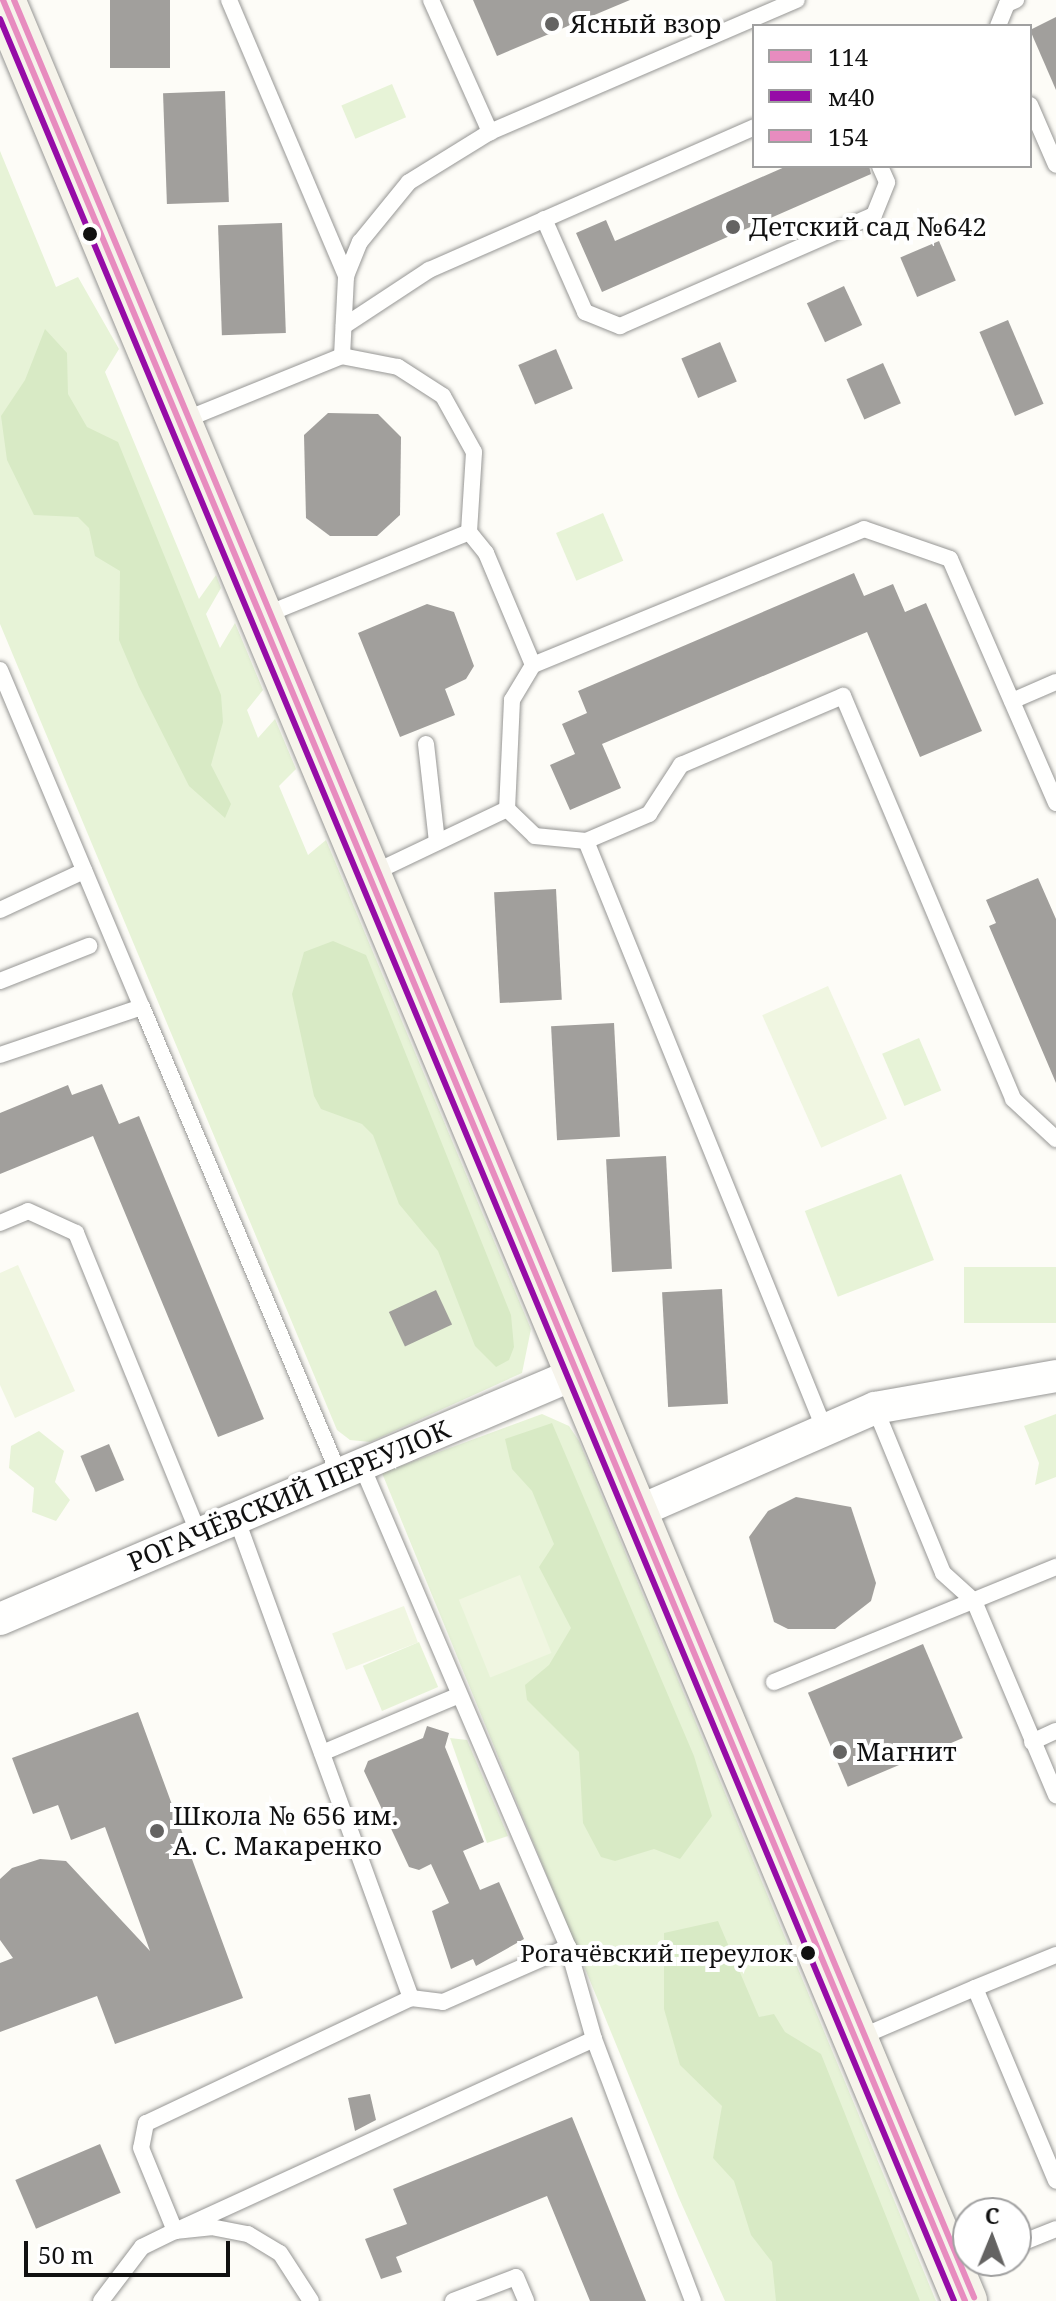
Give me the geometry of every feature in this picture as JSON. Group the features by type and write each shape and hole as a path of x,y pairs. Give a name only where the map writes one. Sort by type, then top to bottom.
{"street":[{"path":"3,0 265,615 855,2039 952,2251"},
{"name":"РОГАЧЁВСКИЙ ПЕРЕУЛОК","path":"0,1619 577,1373"},
{"path":"637,1512 875,1408 1056,1376"}],"lane":[{"path":"229,0 346,276"},
{"path":"431,0 490,132"},
{"path":"342,356 346,276 360,242 409,182 490,132 797,0"},
{"path":"999,24 1007,4 1016,0"},
{"path":"1032,110 1056,165"},
{"path":"344,326 429,270 752,128"},
{"path":"544,219 585,312 620,326 874,215 887,182 881,168"},
{"path":"182,421 342,356 398,367 443,396 474,452 469,532 486,553 533,665"},
{"path":"1056,803 950,559 864,529 533,665 512,700 507,809 535,836 586,841 649,814 681,765 843,696 1013,1099 1056,1139"},
{"path":"265,615 469,532"},
{"path":"0,670 142,1007 350,1469 459,1695 568,1947 594,2039 693,2301"},
{"path":"1012,701 1056,682"},
{"path":"426,744 437,842"},
{"path":"371,874 507,809"},
{"path":"586,841 824,1428"},
{"path":"0,910 84,871"},
{"path":"0,981 89,946"},
{"path":"0,1055 142,1007"},
{"path":"0,1223 28,1211 76,1233 199,1534"},
{"path":"875,1408 943,1573 974,1601 1056,1795"},
{"path":"237,1520 411,1998"},
{"path":"774,1682 1056,1567"},
{"path":"322,1753 459,1695"},
{"path":"1032,1742 1056,1731"},
{"path":"175,2231 141,2148 146,2123 411,1998 443,2002 568,1947"},
{"path":"855,2039 1056,1955"},
{"path":"975,1988 1051,2156 1056,2181"},
{"path":"101,2301 142,2247 594,2039"},
{"path":"175,2231 211,2227 248,2234 280,2253 311,2301"},
{"path":"1032,2239 1056,2229"},
{"path":"453,2301 516,2277 526,2301"}],"green space":[{"path":"392,84 406,117 355,139 341,105"},
{"path":"0,151 56,287 78,277 119,349 105,372 199,599 216,575 221,588 206,614 220,648 235,623 263,690 247,710 258,738 275,719 296,769 279,786 308,855 326,840 531,1329 522,1373 370,1442 350,1440 337,1430 0,624"},
{"path":"45,329 67,353 68,394 87,427 118,442 221,695 223,722 211,765 231,804 225,818 189,786 119,640 120,571 95,556 89,528 78,517 34,515 7,460 1,416 25,380"},
{"path":"603,513 623,561 576,581 556,533"},
{"path":"333,941 366,955 511,1315 514,1347 509,1360 496,1367 475,1346 438,1251 399,1204 373,1135 362,1124 321,1109 314,1096 292,994 304,952"},
{"path":"828,986 887,1118 821,1148 762,1015"},
{"path":"919,1038 941,1090 904,1106 882,1054"},
{"path":"901,1174 934,1260 838,1297 805,1211"},
{"path":"18,1265 75,1391 15,1418 0,1385 0,1273"},
{"path":"964,1267 1056,1267 1056,1323 964,1323"},
{"path":"542,1414 569,1426 579,1441 936,2301 725,2301 679,2198 382,1473"},
{"path":"1056,1414 1056,1477 1035,1485 1039,1463 1024,1426"},
{"path":"552,1423 694,1756 712,1816 680,1859 654,1849 615,1861 601,1857 583,1823 579,1752 527,1700 525,1685 549,1665 571,1628 539,1567 554,1544 532,1491 512,1469 505,1439"},
{"path":"39,1431 64,1451 55,1482 70,1500 56,1521 32,1512 34,1488 9,1468 11,1446"},
{"path":"520,1575 551,1653 490,1678 459,1600"},
{"path":"404,1606 418,1642 346,1670 332,1634"},
{"path":"419,1642 438,1687 382,1711 363,1666"},
{"path":"450,1738 467,1740 508,1836 487,1843"},
{"path":"718,1921 759,2017 774,2014 785,2032 821,2054 920,2301 776,2301 772,2262 751,2235 734,2181 713,2158 722,2106 680,2065 664,2009 664,1933"}],"building":[{"path":"110,0 170,0 170,68 110,68"},
{"path":"473,0 630,0 497,56"},
{"path":"1056,17 1056,90 1032,35 1032,29"},
{"path":"225,91 229,202 167,204 163,93"},
{"path":"782,168 870,168 871,174 602,292 576,233 606,220 615,241"},
{"path":"282,223 286,333 222,335 218,225"},
{"path":"939,241 956,281 917,297 900,257"},
{"path":"844,286 862,325 825,342 807,303"},
{"path":"1008,320 1044,404 1015,416 979,332"},
{"path":"720,342 737,382 698,398 681,358"},
{"path":"556,349 573,389 535,405 518,365"},
{"path":"883,363 901,403 864,419 846,379"},
{"path":"328,413 378,414 401,437 400,515 377,536 330,536 306,518 304,435"},
{"path":"854,573 864,596 893,584 905,612 926,603 982,731 920,757 867,632 602,744 621,788 570,810 550,765 575,754 562,724 587,713 578,691"},
{"path":"427,604 454,612 474,666 466,679 445,689 455,715 400,737 358,633"},
{"path":"1038,878 1056,919 1056,1083 989,926 996,923 986,900"},
{"path":"556,889 562,1000 500,1003 494,892"},
{"path":"614,1023 620,1137 557,1140 551,1026"},
{"path":"102,1084 119,1124 139,1116 264,1419 218,1437 93,1136 0,1174 0,1113 68,1085 72,1095"},
{"path":"666,1156 672,1269 612,1272 606,1159"},
{"path":"722,1289 728,1404 668,1407 662,1292"},
{"path":"436,1290 452,1324 405,1346 389,1312"},
{"path":"109,1444 124,1480 96,1492 80,1456"},
{"path":"796,1497 851,1507 876,1583 871,1601 835,1629 788,1629 774,1622 749,1537 768,1511"},
{"path":"923,1644 963,1738 848,1787 808,1693"},
{"path":"138,1712 243,1998 115,2044 97,1996 0,2032 0,1963 13,1958 0,1940 0,1879 12,1868 40,1859 66,1861 150,1951 105,1827 71,1840 58,1805 33,1814 12,1758"},
{"path":"427,1726 449,1733 445,1747 484,1842 463,1851 480,1890 499,1882 524,1939 476,1966 473,1959 451,1969 432,1911 449,1903 431,1864 419,1870 409,1867 364,1771 368,1761 423,1738"},
{"path":"370,2094 376,2120 355,2131 348,2098"},
{"path":"572,2117 646,2301 590,2301 547,2196 396,2257 402,2272 381,2279 365,2239 407,2224 393,2189"},
{"path":"100,2144 121,2193 36,2229 15,2180"}],"transit line":[{"name":"114","path":"3,0 965,2301"},
{"name":"154","path":"14,0 974,2297"},
{"name":"м40","path":"0,19 954,2301"}],"place":[{"name":"Ясный взор","path":"552,24"},
{"name":"Детский сад №642","path":"733,227"},
{"name":"Магнит","path":"840,1752"},
{"name":"Школа № 656 им. А. С. Макаренко","path":"157,1831"},
{"name":"Рогачёвский переулок","path":"808,1953"}]}
